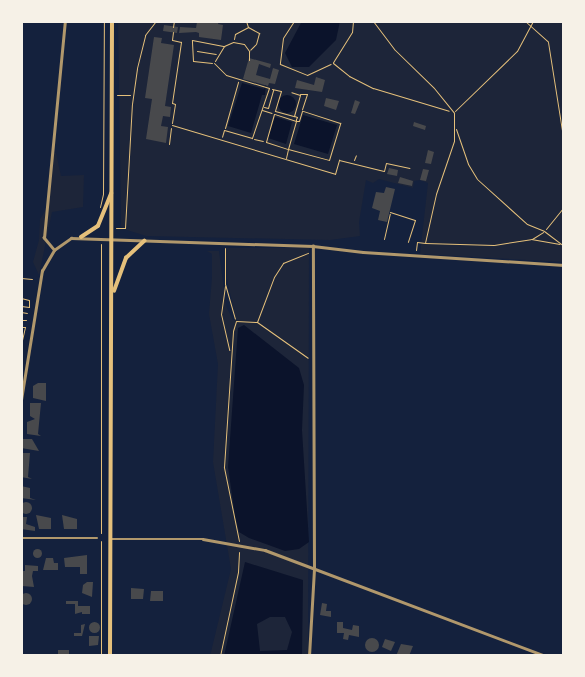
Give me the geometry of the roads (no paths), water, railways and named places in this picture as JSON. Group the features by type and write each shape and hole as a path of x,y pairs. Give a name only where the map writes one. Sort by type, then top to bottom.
{"main road":[{"path":"110,656 112,21"},
{"path":"81,237 98,226 113,192"},
{"path":"113,293 126,258 144,241"}],"street":[{"path":"54,250 44,238 65,21"},
{"path":"21,400 42,271 54,250 71,238 313,246 416,256 564,264"},
{"path":"309,656 314,568 313,246"},
{"path":"21,538 99,538"},
{"path":"111,538 203,539 240,544 314,568 546,656"}]}
